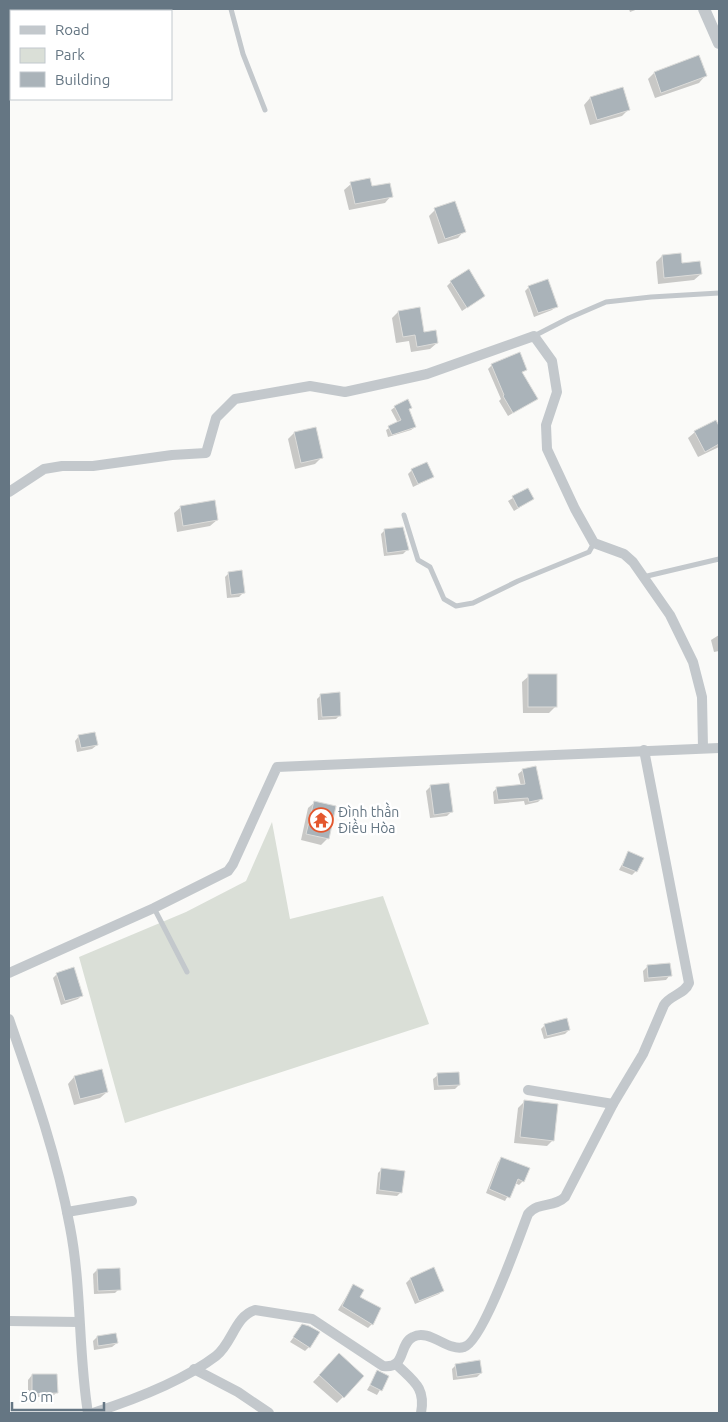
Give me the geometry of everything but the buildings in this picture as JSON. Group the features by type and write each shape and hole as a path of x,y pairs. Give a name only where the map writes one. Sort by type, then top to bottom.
{"street":[{"path":"704,9 719,41"},
{"path":"9,492 44,469 62,466 93,466 172,455 206,453 216,418 235,398 310,386 346,392 427,374 534,336 552,361 557,392 546,425 547,449 575,509 594,543 624,554 633,562 670,615 693,662 702,697 703,748"},
{"path":"9,974 154,908 228,871 233,864 277,767 719,748"},
{"path":"93,1413 122,1404 194,1369 221,1352 247,1312 255,1310 312,1319 383,1366 390,1367 396,1364 408,1341 413,1336 425,1336 458,1348 470,1345 487,1316 528,1214 537,1206 560,1202 565,1197 613,1104 643,1054 667,1000 683,991 690,983 644,750"},
{"path":"9,1019 51,1141 71,1229 83,1383 88,1413"},
{"path":"528,1090 613,1104"},
{"path":"67,1212 132,1201"},
{"path":"9,1321 79,1322"},
{"path":"396,1364 421,1392 423,1401 421,1413"},
{"path":"194,1369 238,1392 269,1413"}],"lane":[{"path":"231,9 243,54 265,110"},
{"path":"534,336 606,302 719,293"},
{"path":"404,515 418,560 430,566 444,599 456,606 473,603 518,581 588,552 594,543"},
{"path":"642,577 719,559"},
{"path":"154,908 187,972"}],"green space":[{"path":"272,822 290,919 383,896 429,1024 125,1123 79,957 186,912 246,881"}],"place":[{"name":"Đình thần Điều Hòa","path":"321,820"}]}
